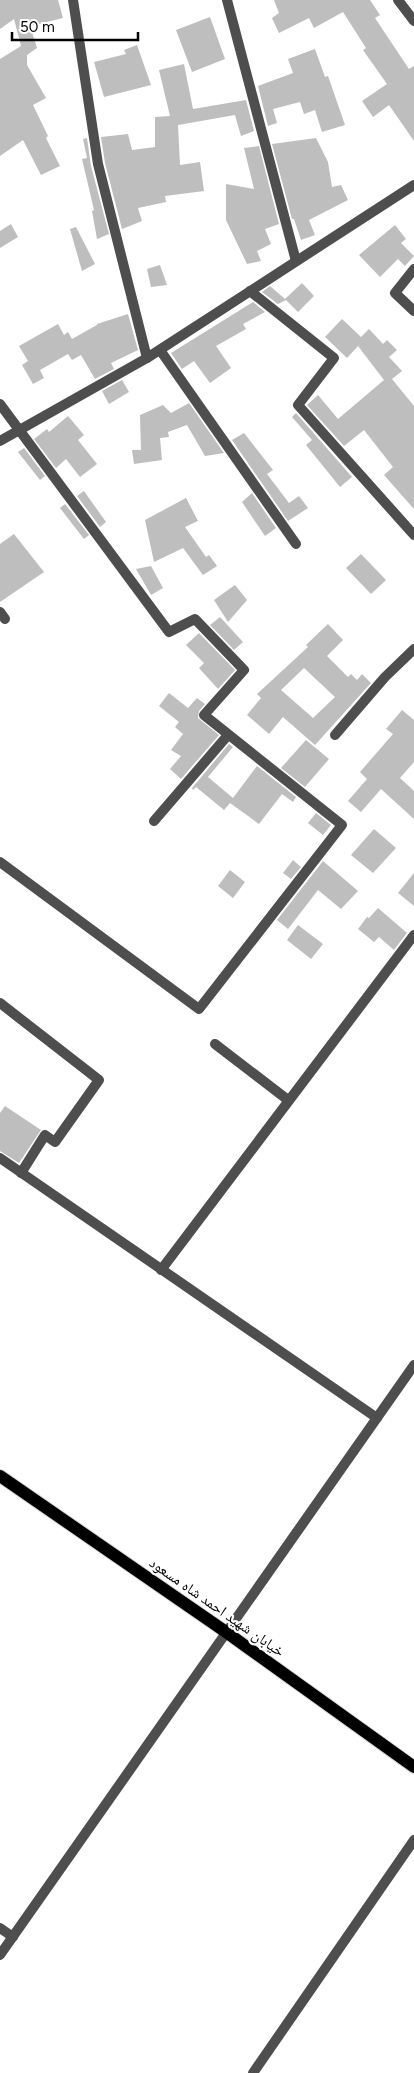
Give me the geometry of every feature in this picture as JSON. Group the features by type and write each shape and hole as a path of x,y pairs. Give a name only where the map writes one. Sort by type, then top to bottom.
{"main road":[{"name":"خیابان شهید احمد شاه مسعود","path":"0,1476 226,1632 414,1767"}],"street":[{"path":"74,0 98,164 147,358"},
{"path":"228,0 296,261"},
{"path":"398,0 414,21"},
{"path":"0,441 160,350 414,184"},
{"path":"414,269 395,293 414,311"},
{"path":"250,291 334,358 298,405 414,535"},
{"path":"160,350 296,544"},
{"path":"0,404 169,632 195,619 244,670 204,715 342,825 200,1009 0,862"},
{"path":"334,735 385,677 414,649"},
{"path":"154,821 228,735"},
{"path":"161,1270 414,935"},
{"path":"0,1003 99,1080 55,1142 45,1136 21,1173"},
{"path":"215,1044 288,1100"},
{"path":"0,1158 377,1418"},
{"path":"0,1955 414,1365"},
{"path":"253,2073 414,1840"},
{"path":"0,1928 13,1936"}],"building":[{"path":"0,0 58,0 63,18 30,26 37,48 27,55 27,65 46,98 33,105 60,166 41,175 23,140 0,156 0,59 21,46 14,19 0,29"},
{"path":"274,0 370,0 380,15 375,18 409,69 414,66 414,141 389,105 373,117 362,101 387,84 363,50 366,48 343,12 314,28 309,18 279,33 272,18 279,13"},
{"path":"210,17 225,59 192,72 176,30"},
{"path":"137,45 151,85 104,97 94,62 126,54 124,50"},
{"path":"315,49 325,77 328,76 345,125 322,132 315,110 304,114 300,102 273,109 277,123 268,126 258,86 293,73 288,59"},
{"path":"184,64 193,109 246,100 254,131 241,136 235,115 178,125 180,165 200,162 204,191 165,196 166,202 138,208 142,221 122,229 105,163 101,137 128,134 132,150 155,147 155,117 170,116 159,70"},
{"path":"87,138 91,166 109,234 97,239 92,211 94,210 82,159 87,158 83,139"},
{"path":"316,138 328,162 332,187 341,185 348,200 309,220 315,235 301,240 294,219 292,219 272,144"},
{"path":"259,146 279,224 265,229 271,244 257,251 261,261 247,264 226,220 226,184 254,189 244,148"},
{"path":"11,224 18,237 0,248 0,231"},
{"path":"395,225 406,239 401,243 414,256 405,266 398,259 380,277 359,255"},
{"path":"76,227 95,264 82,271 70,229"},
{"path":"160,265 167,285 151,287 147,269"},
{"path":"302,283 314,296 298,312 286,300 278,304 262,292 270,286 285,299"},
{"path":"253,302 265,312 243,324 246,329 216,346 231,368 210,383 194,361 182,369 171,353"},
{"path":"128,314 138,350 111,363 114,369 95,379 81,355 72,360 68,354 40,370 44,378 33,384 22,365 28,361 19,346 58,324 64,335 68,332 72,339 97,324"},
{"path":"342,319 361,337 369,329 383,344 387,340 397,350 389,357 402,371 392,379 414,406 414,509 384,475 393,467 364,430 344,446 307,405 318,395 338,419 384,380 358,346 347,358 325,337"},
{"path":"122,380 129,392 109,404 102,391"},
{"path":"189,403 224,453 205,456 187,425 168,432 169,437 160,438 162,460 134,464 132,450 141,450 140,415 163,405 171,413"},
{"path":"296,413 352,477 340,487 306,445 312,440 292,417"},
{"path":"68,416 84,435 78,440 97,464 80,477 66,459 56,468 34,439 47,429 49,432"},
{"path":"244,433 273,470 267,474 289,503 299,496 308,508 288,521 232,440"},
{"path":"24,448 45,476 40,480 18,452"},
{"path":"84,491 106,522 100,527 77,496"},
{"path":"252,493 276,528 265,536 242,502"},
{"path":"186,498 198,521 185,527 206,557 209,555 217,566 203,575 183,548 154,562 145,520"},
{"path":"65,504 89,535 84,539 60,508"},
{"path":"14,534 44,572 0,602 0,544"},
{"path":"361,554 386,580 371,594 346,568"},
{"path":"151,566 163,588 151,595 136,569"},
{"path":"235,585 247,600 228,622 214,600"},
{"path":"220,617 243,642 234,650 210,625"},
{"path":"328,624 343,640 327,656 348,677 351,674 357,680 362,674 371,683 315,745 283,717 269,734 247,715 261,698 257,694 308,647 306,645","holes":["304,668 335,697 313,718 281,690"]},
{"path":"199,633 235,670 218,689 199,668 204,663 186,645"},
{"path":"169,693 188,708 197,698 205,704 199,711 198,718 219,735 181,779 170,769 181,756 171,750 183,734 175,727 179,722 159,706"},
{"path":"402,710 414,720 414,762 400,778 414,791 414,819 381,789 361,812 348,801 367,779 360,772 393,734 386,729"},
{"path":"306,740 329,759 305,787 281,768"},
{"path":"229,744 233,747 208,777 233,798 257,766 296,797 293,802 282,794 259,824 230,803 224,810 196,787 193,790 192,788"},
{"path":"316,813 331,825 323,835 308,823"},
{"path":"374,829 396,848 373,873 351,855"},
{"path":"293,860 301,867 291,879 283,873"},
{"path":"323,861 358,891 341,909 318,890 288,929 277,920"},
{"path":"230,870 245,882 233,898 218,886"},
{"path":"414,873 414,906 398,893"},
{"path":"378,908 407,933 394,950 379,937 374,942 358,929 367,917 369,918"},
{"path":"298,925 323,944 311,959 287,940"},
{"path":"5,1106 41,1130 19,1163 0,1151 0,1113"}]}
